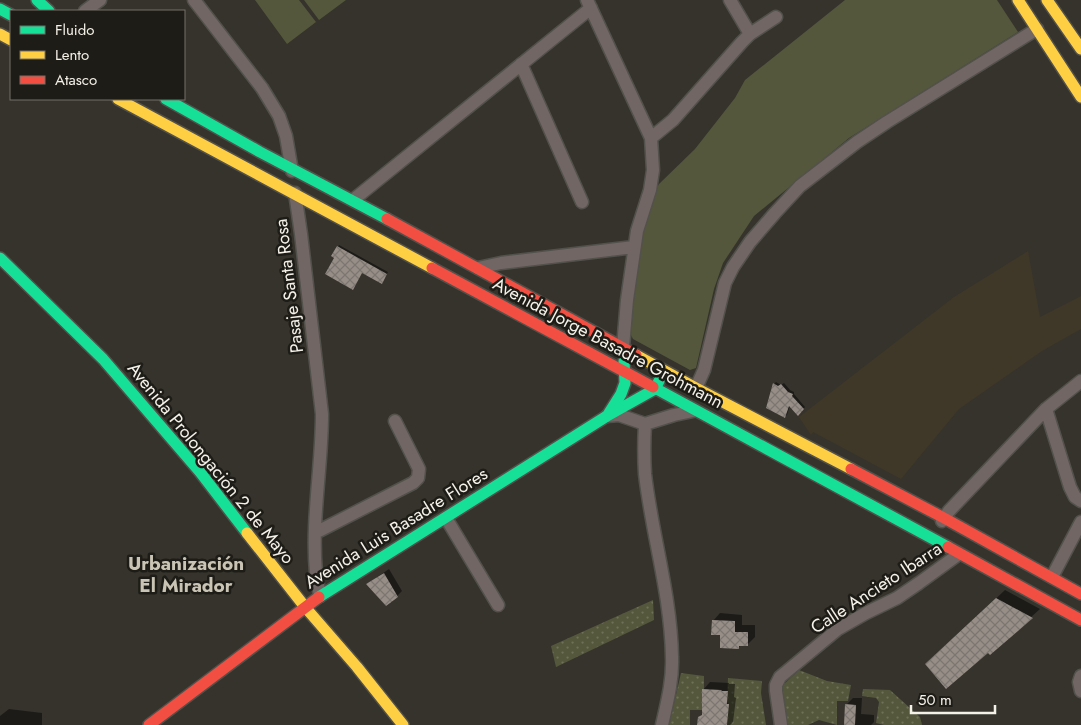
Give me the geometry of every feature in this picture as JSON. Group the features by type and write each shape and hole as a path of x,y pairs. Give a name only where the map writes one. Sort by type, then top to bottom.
{"main road":[{"path":"1018,0 1081,97"},
{"path":"1047,0 1081,49"},
{"name":"Avenida Jorge Basadre Grohmann","path":"120,100 696,410 1081,620"},
{"name":"Avenida Jorge Basadre Grohmann","path":"168,100 260,152 353,200 624,347 696,388 944,518 1081,594"},
{"name":"Avenida Prolongación 2 de Mayo","path":"0,258 109,366 200,472 305,607 357,667 403,725"},
{"path":"607,416 621,394 625,383 624,347"},
{"path":"655,389 664,370"},
{"name":"Avenida Luis Basadre Flores","path":"149,725 320,596 607,416 655,389"}],"street":[{"path":"86,10 100,0"},
{"name":"Pasaje Santa Rosa","path":"194,0 262,88 286,136 322,414 322,442 315,533 316,574 320,596"},
{"path":"730,0 750,34"},
{"path":"353,200 521,64 589,4 651,138 653,170 650,190 634,247 627,300 624,347"},
{"path":"651,138 673,120 750,34 776,17"},
{"path":"696,388 704,370 725,284 733,267 750,242 800,186 887,122 1037,29"},
{"path":"521,64 582,202"},
{"path":"478,268 501,262 634,247"},
{"path":"935,540 944,518 1046,409 1081,381"},
{"path":"1046,409 1070,487 1075,496 1081,501"},
{"path":"607,416 619,415 645,424 696,410"},
{"path":"315,533 413,483 418,478 419,469 395,421"},
{"path":"645,424 646,474 670,624 672,657 671,678 662,725"},
{"path":"446,518 498,605"},
{"path":"1052,577 1081,522"},
{"name":"Calle Ancieto Ibarra","path":"781,725 776,691 776,685 780,677 838,629 897,598 959,554"},
{"path":"1081,676 1079,682 1081,691"}],"shaded area":[{"path":"1028,251 1040,317 1081,296 1081,329 1042,351 959,409 901,479 813,432 811,435 799,417 954,297"}],"green space":[{"path":"255,0 299,0 316,22 287,44"},
{"path":"304,0 346,0 319,20"},
{"path":"845,0 997,0 1018,32 849,138 754,216 723,263 714,289 696,368 690,370 633,339 631,335 636,254 648,205 659,184 695,149 735,98 745,80"},
{"path":"653,600 654,620 556,667 551,646"},
{"path":"799,670 827,681 851,685 848,701 837,701 837,725 819,720 808,725 785,725 781,687"},
{"path":"681,673 704,676 702,710 690,710 690,725 669,725"},
{"path":"728,678 762,681 761,693 766,725 727,725"},
{"path":"863,689 890,690 920,717 922,725 884,725 876,723 879,702 876,698 862,696"}],"building":[{"path":"337,246 387,274 382,284 362,273 353,290 325,274 334,258 331,256"},
{"path":"773,383 778,386 781,384 788,392 793,394 792,396 804,409 798,416 789,406 785,418 766,408"},
{"path":"384,573 398,597 386,606 366,584"},
{"path":"996,598 1033,618 946,689 925,664"},
{"path":"712,620 735,621 735,632 748,632 748,646 739,646 739,649 720,648 720,635 711,635"},
{"path":"702,689 728,691 727,725 697,725 698,717 702,715"},
{"path":"845,704 856,705 855,725 844,725"}],"traffic: fast":[{"path":"37,0 48,10"},
{"path":"0,9 10,14"},
{"path":"168,100 260,152 387,219"},
{"path":"0,258 103,359 200,472 247,533"},
{"path":"609,413 621,394 625,383 624,361"},
{"path":"319,597 607,416 655,389 659,381"},
{"path":"653,387 948,547"}],"traffic: slow":[{"path":"1018,0 1081,97"},
{"path":"1047,0 1081,49"},
{"path":"0,34 10,39"},
{"path":"120,100 432,268"},
{"path":"636,355 851,469"},
{"path":"247,533 305,607 357,667 403,725"}],"traffic: jam":[{"path":"387,219 636,355"},
{"path":"432,268 653,387"},
{"path":"851,469 1081,594"},
{"path":"948,547 1081,620"},
{"path":"149,725 319,597"}],"district":[{"name":"Urbanización El Mirador","path":"186,574"}]}
